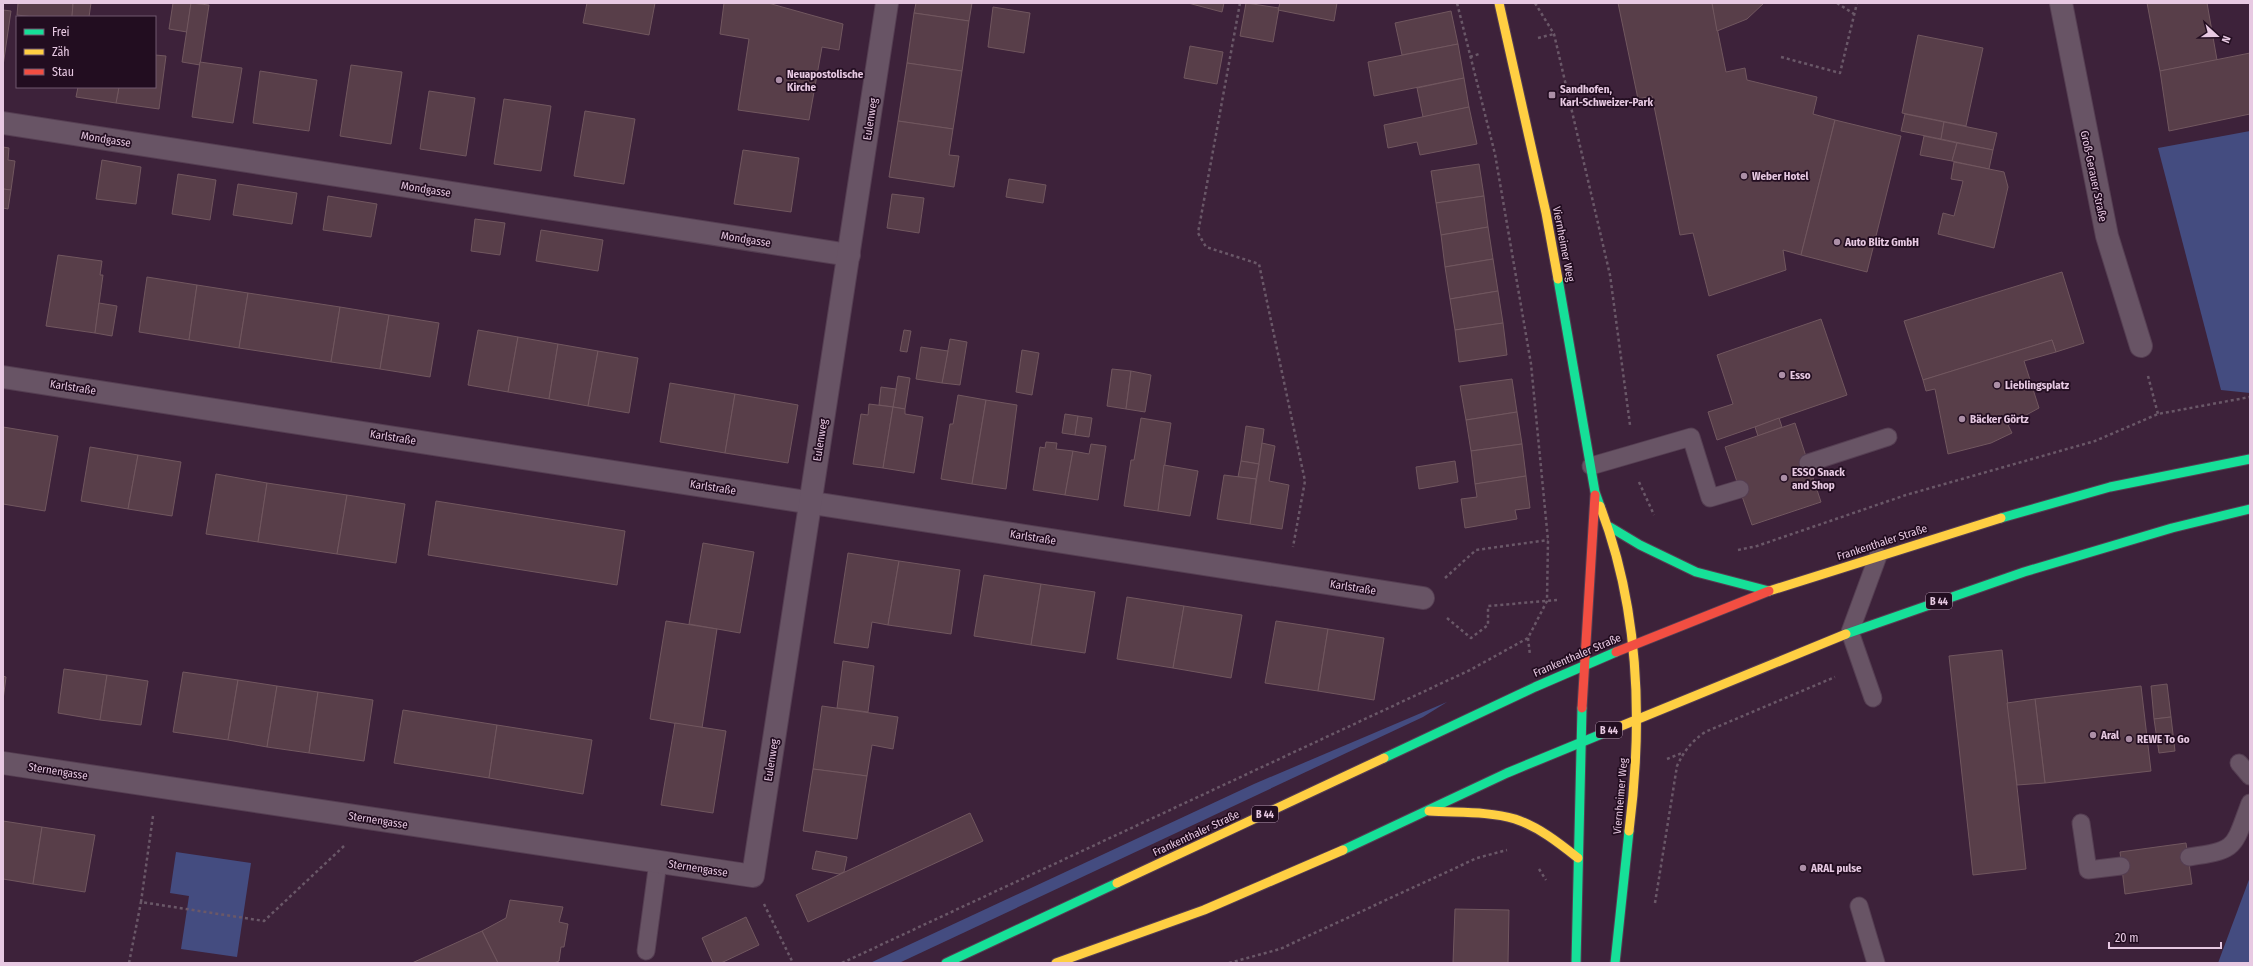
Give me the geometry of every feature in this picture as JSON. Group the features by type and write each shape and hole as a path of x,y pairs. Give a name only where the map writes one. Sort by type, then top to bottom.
{"main road":[{"name":"Viernheimer Weg","path":"1499,3 1546,213 1595,492 1583,666 1576,963"},
{"name":"Frankenthaler Straße","path":"946,963 1583,666 1634,644 1769,592 1987,520 2125,484 2250,459"},
{"name":"Viernheimer Weg","path":"1595,492 1610,527 1626,592 1634,644 1638,718 1636,772 1615,963"},
{"name":"B 44","path":"1056,963 1204,910 1317,862 1429,811 1507,773 1850,632 2024,572 2172,528 2250,509"},
{"path":"1610,527 1640,545 1696,572 1769,592"},
{"path":"1429,811 1507,817 1530,826 1558,842 1578,858"}],"street":[{"name":"Eulenweg","path":"753,876 887,3"},
{"name":"Groß-Gerauer Straße","path":"2061,3 2107,236 2141,346"},
{"name":"Mondgasse","path":"3,123 849,254"},
{"name":"Karlstraße","path":"3,377 1423,598"},
{"name":"Sternengasse","path":"3,763 753,876"}],"lane":[{"path":"1808,463 1888,437"},
{"path":"1591,466 1691,438 1710,498 1740,489"},
{"path":"1873,698 1850,632 1878,556"},
{"path":"2239,763 2250,776"},
{"path":"2188,857 2219,853 2235,843 2250,803"},
{"path":"2081,823 2088,870 2121,866"},
{"path":"646,951 658,862"},
{"path":"1859,906 1876,963"}],"path":[{"path":"1240,3 1198,233 1206,247 1259,264 1305,481 1287,577"},
{"path":"842,963 1470,670 1528,638 1547,601 1548,540 1530,356 1495,154 1457,3"},
{"path":"1535,3 1554,34 1610,274 1637,478 1654,515 1660,520"},
{"path":"1837,3 1854,14"},
{"path":"1781,57 1840,72 1857,3"},
{"path":"2141,346 2158,414"},
{"path":"1735,550 1757,546 1906,495 2095,441 2158,414 2250,397"},
{"path":"1547,601 1488,606 1488,625 1471,638 1423,598 1476,550 1548,540"},
{"path":"1655,906 1677,766 1683,753 1693,740 1705,732 1862,666"},
{"path":"129,963 141,902 157,786"},
{"path":"141,902 264,921 354,836 358,816"},
{"path":"1229,963 1280,949 1477,858 1512,849 1530,826"},
{"path":"1534,864 1546,879 1547,885"},
{"path":"753,876 760,895 793,963"}],"shaded area":[{"path":"2250,131 2250,393 2221,390 2158,148"},
{"path":"1447,702 1423,717 899,963 870,963 1254,784"},
{"path":"176,852 251,863 237,957 181,949 189,896 170,893"},
{"path":"2250,877 2250,963 2218,963"}],"building":[{"path":"18,3 73,3 72,16 17,15"},
{"path":"73,3 91,3 89,16 72,16"},
{"path":"173,3 191,3 187,32 169,29"},
{"path":"191,3 209,5 200,65 182,62"},
{"path":"587,3 655,3 649,35 583,23"},
{"name":"Neuapostolische Kirche","path":"724,3 768,3 843,24 839,50 822,47 809,120 738,110 749,39 720,34"},
{"path":"916,3 972,3 969,21 914,13"},
{"path":"1188,3 1224,3 1222,12"},
{"path":"1246,3 1279,8 1273,42 1240,36"},
{"path":"1280,3 1337,3 1334,21 1278,10"},
{"name":"Weber Hotel","path":"1618,3 1712,3 1726,72 1745,68 1747,80 1817,97 1813,114 1835,120 1801,255 1783,250 1786,270 1709,296 1693,233 1680,235 1652,96 1638,99"},
{"path":"1712,3 1764,3 1747,19 1717,31"},
{"path":"2147,3 2207,3 2217,60 2160,71"},
{"path":"993,7 1030,13 1024,53 988,47"},
{"path":"3,10 11,11 3,66"},
{"path":"1451,11 1458,44 1402,55 1395,23"},
{"path":"914,13 969,21 962,71 907,63"},
{"path":"1918,35 1983,48 1966,126 1902,113"},
{"path":"1458,44 1464,78 1374,96 1368,62"},
{"path":"1190,46 1223,52 1217,84 1184,78"},
{"path":"2250,53 2250,114 2169,131 2160,71"},
{"path":"156,55 166,56 159,109 116,103 119,88 156,88"},
{"path":"200,62 242,68 233,123 192,117"},
{"path":"907,63 962,71 953,129 898,121"},
{"path":"351,65 402,72 391,144 340,136"},
{"path":"260,71 317,80 309,131 253,123"},
{"path":"1464,78 1469,107 1423,117 1417,88"},
{"path":"78,88 119,88 116,103 76,97"},
{"path":"429,91 475,98 466,156 420,149"},
{"path":"504,99 551,106 541,171 494,164"},
{"path":"1469,107 1477,144 1420,155 1417,142 1388,148 1384,125"},
{"path":"585,111 635,119 624,184 574,176"},
{"path":"1905,114 1944,122 1941,139 1901,131"},
{"path":"1835,120 1901,136 1867,272 1801,255"},
{"path":"898,121 953,129 949,155 959,156 954,187 889,177"},
{"path":"1944,122 1997,133 1993,150 1941,139"},
{"path":"1924,136 1957,143 1952,161 1920,155"},
{"path":"1957,143 1993,150 1989,169 1952,161"},
{"path":"3,147 9,148 8,160 15,161 11,190 3,189"},
{"path":"743,150 799,158 791,212 734,204"},
{"path":"102,160 141,167 136,204 96,199"},
{"path":"1954,162 2004,172 2008,187 1994,248 1938,234 1943,213 1954,216 1963,181 1951,179"},
{"path":"1479,164 1484,196 1436,203 1431,171"},
{"path":"178,174 216,180 210,220 172,214"},
{"path":"1009,179 1046,185 1043,203 1006,197"},
{"path":"238,184 297,193 292,224 233,215"},
{"path":"3,189 11,190 8,209 3,208"},
{"path":"892,194 924,198 919,233 887,228"},
{"path":"328,196 377,204 371,237 323,230"},
{"path":"1484,196 1488,227 1441,235 1436,203"},
{"path":"475,219 505,223 500,255 471,251"},
{"path":"1488,227 1493,259 1445,267 1441,235"},
{"path":"541,230 603,240 598,271 536,261"},
{"path":"58,255 102,261 100,275 103,275 95,333 46,326"},
{"path":"1493,259 1498,291 1450,299 1445,267"},
{"path":"2062,272 2084,343 2056,352 2052,340 1923,380 1904,321"},
{"path":"147,277 197,285 189,340 139,332"},
{"path":"197,285 248,293 239,348 189,340"},
{"path":"1498,291 1503,323 1455,330 1450,299"},
{"path":"248,293 340,307 331,362 239,348"},
{"path":"99,303 117,306 112,336 95,333"},
{"path":"340,307 389,315 380,369 331,362"},
{"path":"389,315 439,323 430,377 380,369"},
{"name":"Esso","path":"1821,319 1847,395 1717,440 1708,412 1733,404 1717,355"},
{"path":"1503,323 1507,355 1459,362 1455,330"},
{"path":"478,330 518,337 508,392 468,385"},
{"path":"904,330 911,331 907,352 900,351"},
{"path":"518,337 558,344 549,399 508,392"},
{"path":"950,339 967,342 960,385 942,383"},
{"path":"2052,340 2056,352 2024,361 2039,408 2008,425 2012,433 1991,443 1948,454 1935,389 1926,391 1923,380"},
{"path":"558,344 598,351 588,406 549,399"},
{"path":"921,347 948,351 942,383 916,379"},
{"path":"1022,350 1039,353 1032,395 1016,392"},
{"path":"598,351 638,358 629,413 588,406"},
{"path":"1112,369 1131,371 1126,409 1107,406"},
{"path":"1131,371 1151,375 1145,412 1126,409"},
{"path":"898,376 910,378 905,409 893,407"},
{"path":"1512,379 1517,412 1466,420 1460,386"},
{"path":"670,383 735,394 725,453 660,442"},
{"path":"881,387 896,389 893,407 879,405"},
{"path":"735,394 798,405 788,463 725,453"},
{"path":"958,395 986,400 972,484 941,479 950,424 953,424"},
{"path":"986,400 1017,405 1006,489 972,484"},
{"path":"869,404 893,407 883,468 853,464 861,414 868,415"},
{"path":"893,407 905,409 905,414 923,417 914,473 883,468"},
{"path":"1517,412 1522,444 1471,451 1466,420"},
{"path":"1065,414 1078,416 1075,435 1062,433"},
{"path":"1078,416 1092,418 1089,437 1075,435"},
{"path":"1141,418 1171,423 1158,511 1124,506 1131,460 1134,460"},
{"path":"1779,418 1782,427 1758,436 1755,427"},
{"path":"1795,423 1821,502 1752,525 1725,447"},
{"path":"1246,426 1264,429 1259,464 1241,461"},
{"path":"3,427 58,436 45,511 3,504"},
{"path":"1046,442 1057,443 1056,449 1073,451 1065,495 1033,490 1040,447 1045,448"},
{"path":"1262,443 1275,446 1269,481 1289,485 1282,529 1250,524"},
{"path":"1091,444 1106,446 1098,500 1065,495 1073,451 1089,454"},
{"path":"1522,444 1526,476 1475,484 1471,451"},
{"path":"90,447 138,455 128,509 81,501"},
{"path":"138,455 181,462 172,516 128,509"},
{"path":"1241,461 1259,464 1256,479 1238,477"},
{"path":"1455,461 1458,482 1419,489 1416,467"},
{"path":"1164,465 1198,471 1190,516 1158,511"},
{"path":"216,474 267,483 258,542 206,534"},
{"path":"1224,475 1256,479 1250,524 1217,519"},
{"path":"1526,476 1530,508 1515,510 1517,519 1465,528 1461,499 1477,497 1475,484"},
{"path":"267,483 347,495 337,554 258,542"},
{"path":"347,495 405,504 396,563 337,554"},
{"path":"436,501 625,531 617,585 428,555"},
{"path":"703,543 754,552 740,633 689,624"},
{"path":"848,553 899,561 888,625 872,622 868,648 834,643"},
{"path":"899,561 960,570 951,634 888,625"},
{"path":"984,575 1041,584 1031,645 974,636"},
{"path":"1041,584 1095,592 1085,653 1031,645"},
{"path":"1127,597 1184,606 1173,668 1117,659"},
{"path":"1184,606 1242,615 1231,678 1173,668"},
{"path":"666,621 717,629 702,728 650,719"},
{"path":"1276,621 1328,629 1318,691 1265,683"},
{"path":"1328,629 1384,638 1374,700 1318,691"},
{"path":"2002,650 2026,869 1973,875 1949,656"},
{"path":"843,661 874,666 868,712 837,708"},
{"path":"64,669 107,675 100,720 58,713"},
{"path":"183,672 238,680 228,740 173,732"},
{"path":"107,675 148,681 141,725 100,720"},
{"path":"3,676 6,677 3,700"},
{"path":"238,680 277,686 267,747 228,740"},
{"path":"2167,684 2171,717 2154,719 2151,686"},
{"path":"277,686 318,692 309,753 267,747"},
{"name":"Aral","path":"2141,686 2151,771 2045,783 2035,699"},
{"path":"318,692 373,700 364,761 309,753"},
{"path":"2035,699 2045,783 2017,785 2007,703"},
{"path":"822,706 898,717 893,749 872,745 867,776 813,769"},
{"path":"403,710 497,725 489,778 394,763"},
{"path":"2171,717 2175,751 2159,753 2154,719"},
{"path":"675,723 726,731 713,813 661,805"},
{"path":"497,725 592,740 583,794 489,778"},
{"path":"813,769 867,776 857,839 803,831"},
{"path":"970,813 983,841 808,922 796,895"},
{"path":"3,821 42,827 33,884 3,879"},
{"path":"42,827 95,835 85,892 33,884"},
{"path":"2186,843 2192,884 2125,894 2120,852"},
{"path":"816,851 847,857 844,872 839,874 812,869"},
{"path":"510,900 563,907 559,922 568,924 564,947 561,947 559,961 554,963 498,963 482,931 506,918"},
{"path":"1455,909 1509,910 1508,963 1453,963"},
{"path":"746,917 759,945 721,963 713,963 702,938"},
{"path":"482,931 498,963 412,963"}],"traffic: fast":[{"path":"1558,279 1595,492 1600,506"},
{"path":"2001,518 2110,487 2250,459"},
{"path":"1846,634 2024,572 2172,528 2250,509"},
{"path":"1610,527 1640,545 1696,572 1769,591"},
{"path":"1384,758 1535,687 1616,652"},
{"path":"1576,963 1582,708"},
{"path":"1343,850 1507,773 1604,733"},
{"path":"1615,963 1629,831"},
{"path":"946,963 1117,883"}],"traffic: slow":[{"path":"1499,3 1546,213 1558,279"},
{"path":"1600,506 1613,545 1623,585 1635,667 1637,708 1636,749 1629,831"},
{"path":"1769,591 2001,518"},
{"path":"1604,733 1846,634"},
{"path":"1117,883 1384,758"},
{"path":"1429,811 1483,813 1515,819 1532,826 1556,841 1578,858"},
{"path":"1056,963 1204,910 1343,850"}],"traffic: jam":[{"path":"1582,708 1595,495"},
{"path":"1616,652 1769,591"}],"place":[{"name":"Neuapostolische Kirche","path":"779,80"},
{"name":"Sandhofen, Karl-Schweizer-Park","path":"1552,95"},
{"name":"Weber Hotel","path":"1744,176"},
{"name":"Auto Blitz GmbH","path":"1837,242"},
{"name":"Esso","path":"1782,375"},
{"name":"Lieblingsplatz","path":"1997,385"},
{"name":"Bäcker Görtz","path":"1962,419"},
{"name":"ESSO Snack and Shop","path":"1784,478"},
{"name":"Aral","path":"2093,735"},
{"name":"REWE To Go","path":"2129,739"},
{"name":"ARAL pulse","path":"1803,868"}]}
